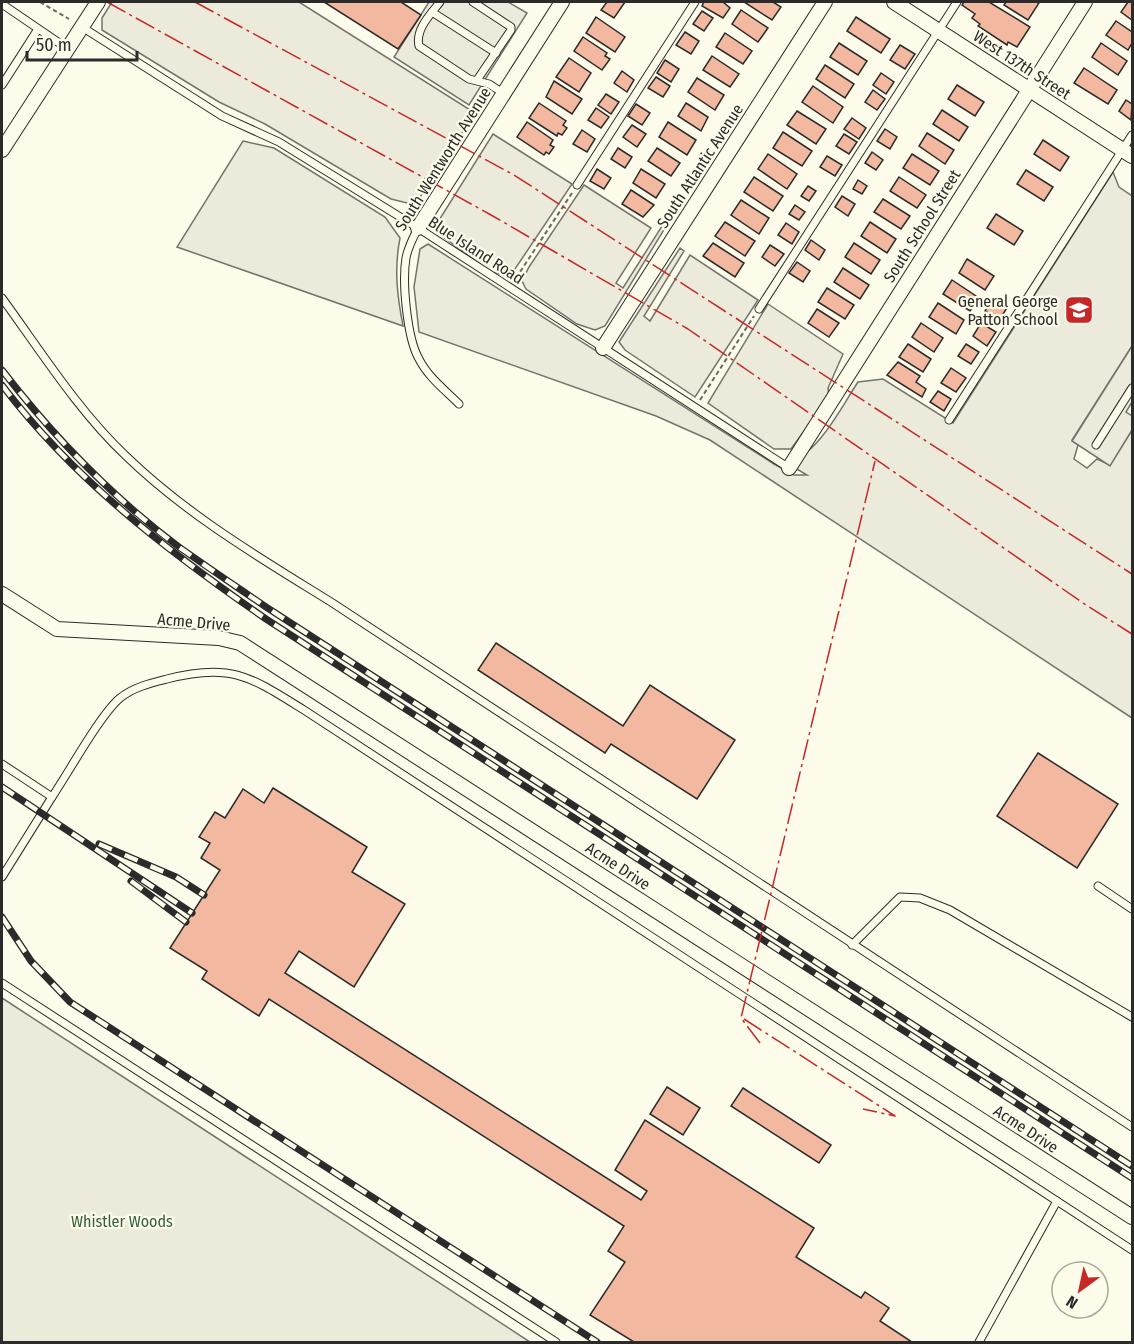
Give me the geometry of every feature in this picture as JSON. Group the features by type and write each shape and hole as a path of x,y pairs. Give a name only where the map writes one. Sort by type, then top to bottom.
{"street":[{"path":"3,145 98,2"},
{"name":"South Wentworth Avenue","path":"418,228 562,2"},
{"name":"South Atlantic Avenue","path":"603,348 825,2"},
{"name":"West 137th Street","path":"894,2 1128,153"},
{"name":"South School Street","path":"789,468 1085,2"},
{"name":"Acme Drive","path":"2,594 57,629 219,638 240,644 1132,1217"}],"lane":[{"path":"440,2 420,30 417,38 418,46 469,79 477,80 503,93"},
{"path":"473,2 511,27 509,35 477,80"},
{"path":"577,185 695,2"},
{"path":"759,309 957,2"},
{"path":"2,4 68,49"},
{"path":"432,12 496,53"},
{"name":"Blue Island Road","path":"82,27 222,116 279,142 418,228 789,468"},
{"path":"2,85 38,29"},
{"path":"949,420 1128,153 1132,135"},
{"name":"South Wentworth Avenue","path":"418,228 405,260 413,342 417,357 427,373 459,405"},
{"path":"2,298 93,418 125,456 216,530 332,602 1132,1127"},
{"path":"1096,445 1132,388"},
{"path":"2,877 112,707 133,690 149,683 212,670 230,672 278,694 1132,1250"},
{"path":"2,764 52,797"},
{"path":"1098,886 1132,909"},
{"path":"852,945 900,897 920,898 950,910 1132,1017"},
{"path":"2,983 556,1342"},
{"path":"979,1342 1057,1201"}],"path":[{"path":"40,2 82,27"},
{"path":"510,288 577,185"},
{"path":"695,408 759,309"}],"green space":[{"path":"112,2 299,2 475,113 415,205 391,199 265,124 219,102 102,30 102,18"},
{"path":"493,134 572,184 515,269 504,275 491,272 435,231 436,225"},
{"path":"243,141 274,148 385,217 400,238 397,282 403,326 177,247"},
{"path":"1113,172 1119,187 1132,196 1132,346 1072,440 1078,445 1074,459 1087,468 1097,459 1110,465 1132,430 1132,718 710,440 656,416 419,332 414,287 420,249 428,244 774,464 794,475 807,475 785,462 796,459 818,442 858,382 883,379 953,423"},
{"path":"584,185 651,228 616,283 623,288 662,226 665,228 605,326 595,330 577,324 526,289 522,281"},
{"path":"680,248 684,251 644,316 650,321 690,255 758,300 695,397 625,350 619,342"},
{"path":"768,304 843,354 828,388 829,397 791,449 774,449 708,403"},
{"name":"Whistler Woods","path":"2,998 530,1342 2,1342"}],"shaded area":[{"path":"429,2 508,2 527,13 469,105 394,57"},
{"path":"1132,346 1132,402 1126,412 1132,416 1132,430 1110,466 1072,441"}],"building":[{"path":"324,2 401,2 421,15 398,49"},
{"path":"607,2 625,2 614,18 601,10"},
{"path":"704,2 723,2 730,8 723,18 702,6"},
{"path":"744,2 773,2 781,7 772,20"},
{"path":"964,2 989,2 1030,27 1017,47 1008,42 1007,45 978,26 980,24 972,18 975,14 962,5"},
{"path":"1006,2 1039,3 1028,20 1004,5"},
{"path":"1128,2 1132,2 1132,20 1121,12"},
{"path":"741,10 768,28 758,42 732,24"},
{"path":"702,11 713,18 704,31 693,24"},
{"path":"596,17 625,37 615,52 586,33"},
{"path":"856,17 890,39 881,53 847,31"},
{"path":"1116,21 1132,32 1132,43 1128,50 1106,35"},
{"path":"685,32 699,41 691,54 676,45"},
{"path":"725,33 752,51 743,64 716,47"},
{"path":"583,37 607,53 605,56 610,59 602,70 574,51"},
{"path":"839,43 867,61 858,75 830,57"},
{"path":"1101,43 1127,61 1118,75 1092,57"},
{"path":"900,45 915,54 905,69 890,60"},
{"path":"712,56 739,74 730,87 703,70"},
{"path":"569,58 591,73 579,92 556,77"},
{"path":"665,60 679,69 671,82 657,73"},
{"path":"825,65 854,84 845,98 816,79"},
{"path":"1084,68 1117,90 1108,104 1074,83"},
{"path":"622,71 634,80 627,92 614,83"},
{"path":"881,73 894,82 886,94 873,85"},
{"path":"656,77 670,86 663,97 648,88"},
{"path":"697,78 724,95 715,110 688,92"},
{"path":"554,81 582,99 572,114 546,97"},
{"path":"957,85 984,102 975,116 948,99"},
{"path":"813,86 843,107 833,123 802,102"},
{"path":"873,90 885,99 877,110 865,102"},
{"path":"606,94 619,102 611,114 598,105"},
{"path":"1126,100 1132,104 1131,120 1119,111"},
{"path":"539,103 566,121 563,125 567,128 562,135 558,133 557,136 529,118"},
{"path":"686,103 708,117 701,131 678,116"},
{"path":"636,104 650,113 642,125 628,116"},
{"path":"596,108 609,117 601,128 588,120"},
{"path":"942,110 968,127 959,141 933,124"},
{"path":"797,111 826,129 816,144 787,125"},
{"path":"852,118 866,128 859,139 844,129"},
{"path":"527,122 553,140 550,145 554,147 549,154 546,152 544,155 517,137"},
{"path":"668,122 696,140 687,155 659,137"},
{"path":"632,125 646,134 637,147 623,137"},
{"path":"885,129 897,137 890,149 877,141"},
{"path":"582,130 595,139 587,152 573,144"},
{"path":"783,132 812,151 802,166 773,148"},
{"path":"927,133 954,150 945,164 919,146"},
{"path":"844,134 857,142 849,154 836,146"},
{"path":"1043,140 1069,157 1060,171 1034,154"},
{"path":"618,148 632,157 625,168 611,159"},
{"path":"657,148 680,163 671,176 648,161"},
{"path":"872,152 883,160 876,170 865,163"},
{"path":"768,154 797,174 787,189 758,169"},
{"path":"912,154 939,171 930,185 903,168"},
{"path":"827,156 842,165 835,176 820,167"},
{"path":"597,169 611,178 604,189 590,181"},
{"path":"641,169 665,184 656,198 633,183"},
{"path":"1026,170 1053,187 1044,201 1017,184"},
{"path":"754,177 783,196 773,211 744,192"},
{"path":"899,177 926,195 917,208 890,191"},
{"path":"858,180 867,186 862,194 853,189"},
{"path":"808,186 816,191 809,201 801,196"},
{"path":"631,190 654,205 643,217 622,204"},
{"path":"842,196 855,204 848,216 835,207"},
{"path":"883,199 910,216 901,229 874,212"},
{"path":"741,200 769,218 759,234 731,215"},
{"path":"795,205 805,212 799,220 789,214"},
{"path":"996,214 1023,231 1014,245 987,228"},
{"path":"725,222 755,241 745,256 715,236"},
{"path":"870,222 896,239 887,253 861,236"},
{"path":"786,223 799,232 792,244 778,235"},
{"path":"811,240 825,250 819,260 805,250"},
{"path":"713,243 744,263 735,277 703,256"},
{"path":"854,243 880,260 871,274 845,257"},
{"path":"770,245 784,254 775,266 762,257"},
{"path":"967,259 994,276 985,290 959,273"},
{"path":"797,262 810,271 803,282 789,273"},
{"path":"843,268 869,285 860,299 834,282"},
{"path":"952,280 979,298 970,311 943,294"},
{"path":"827,288 854,305 845,319 818,302"},
{"path":"993,299 1007,308 999,320 985,311"},
{"path":"938,303 964,320 956,334 929,317"},
{"path":"817,309 839,323 829,337 808,323"},
{"path":"921,323 943,338 934,352 912,337"},
{"path":"981,323 996,332 987,346 973,336"},
{"path":"908,344 931,359 923,372 899,357"},
{"path":"966,344 979,352 971,364 958,356"},
{"path":"898,362 920,376 916,382 926,389 922,397 887,375"},
{"path":"951,368 966,378 956,392 941,383"},
{"path":"938,391 951,399 944,411 930,402"},
{"path":"496,643 623,726 650,685 735,740 697,799 611,744 605,753 478,670"},
{"path":"1038,753 1118,804 1077,868 997,816"},
{"path":"273,788 367,847 352,872 405,904 354,987 299,951 285,973 641,1200 647,1191 615,1170 645,1120 814,1228 796,1257 861,1298 865,1292 889,1308 880,1321 912,1342 634,1342 590,1315 625,1262 608,1251 624,1226 269,999 259,1016 202,979 207,971 170,948 220,870 201,858 210,843 199,837 215,812 225,818 243,789 264,803"},
{"path":"667,1087 700,1108 683,1135 650,1114"},
{"path":"743,1088 831,1145 819,1163 731,1106"}],"railway":[{"path":"2,370 84,464 130,508 190,554 266,607 1132,1166"},
{"path":"2,385 30,420 92,483 159,540 266,619 1132,1178"},
{"path":"2,787 192,913"},
{"path":"99,844 176,877 204,895"},
{"path":"131,881 186,922"},
{"path":"2,917 31,961 70,1002 597,1342"}],"power":[{"path":"107,2 491,215 688,329 1083,603 1132,634"},
{"path":"195,2 514,175 1132,574"},
{"path":"760,1043 741,1018 875,461"},
{"path":"744,1019 895,1116 863,1109"}],"place":[{"name":"General George Patton School","path":"1079,310"}]}
